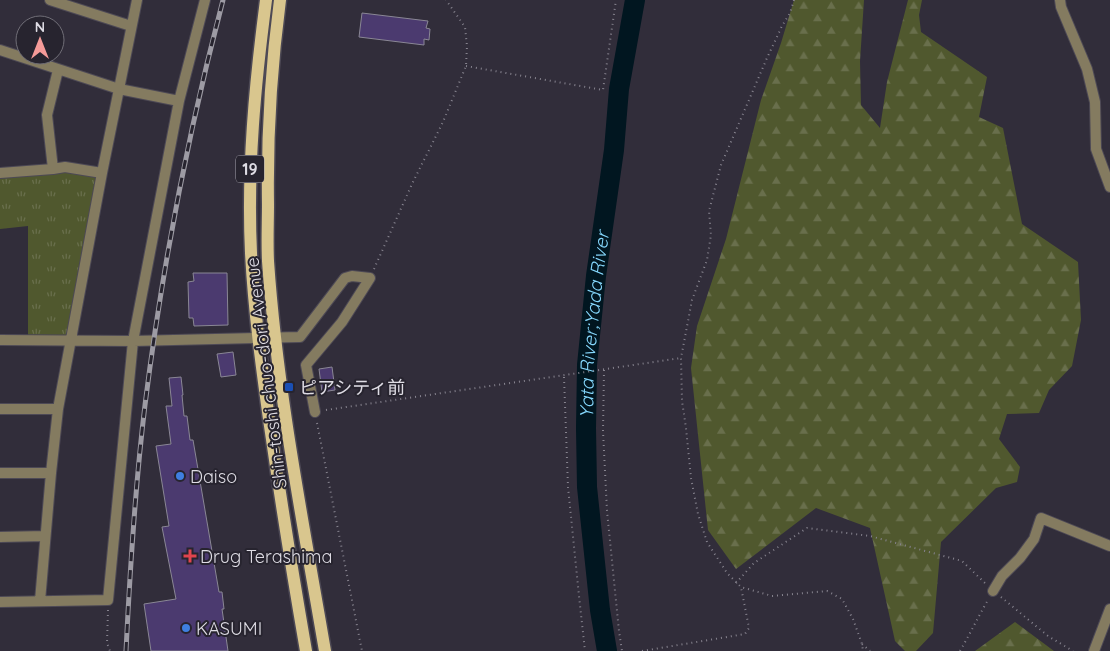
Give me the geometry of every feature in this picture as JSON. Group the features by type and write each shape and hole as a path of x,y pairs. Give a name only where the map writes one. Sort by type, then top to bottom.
{"main road":[{"name":"Shin-toshi chuo-dori Avenue","path":"258,338 251,254 250,173 254,105 266,0"},
{"name":"Shin-toshi chuo-dori Avenue","path":"280,0 269,115 267,170 268,259 275,338 297,492 325,651"},
{"name":"19","path":"258,338 281,502 306,651"}],"street":[{"path":"50,0 131,26"},
{"path":"40,601 58,409 102,173 137,0"},
{"path":"0,602 108,600 133,341 179,101 205,0"},
{"path":"1060,0 1061,7 1087,69 1095,102 1096,149 1110,188"},
{"path":"0,50 119,89 179,101"},
{"path":"53,169 48,114 58,70"},
{"path":"0,173 65,167 102,173"},
{"path":"0,340 133,341 300,337 345,278 352,276 370,278 342,322 306,365 315,412"},
{"path":"0,409 58,409"},
{"path":"0,474 51,473"},
{"path":"993,591 1002,576 1020,558 1034,538 1041,518 1110,546"},
{"path":"0,537 45,536"},
{"path":"1094,651 1110,609"}],"path":[{"path":"370,278 466,66 467,46 465,27 446,0"},
{"path":"466,66 603,90 616,0"},
{"path":"794,0 790,13 767,58 721,165 709,211 711,235 707,260 692,300 681,358 682,401 691,478 698,514 707,542 727,574 740,587 772,596 827,591 842,599 853,619 863,651"},
{"path":"362,651 315,412 681,358"},
{"path":"603,371 603,431 608,520 622,651"},
{"path":"565,376 568,487 578,596 586,651"},
{"path":"736,583 754,563 807,528 870,536 962,560 993,591 1048,636 1073,651"},
{"path":"642,651 745,634 749,628 740,587"},
{"path":"960,651 993,591"},
{"path":"107,651 108,600"},
{"path":"107,643 110,651"},
{"path":"862,644 870,651"}],"green space":[{"path":"794,0 864,0 860,61 861,105 880,128 887,82 908,0 922,0 919,15 921,32 987,77 979,117 1003,128 1022,224 1078,262 1081,320 1072,366 1049,390 1039,413 1007,414 999,439 1020,467 1017,482 996,488 941,542 933,633 916,651 905,651 895,641 870,528 816,508 736,569 708,530 691,368 697,326 726,239 761,100"},
{"path":"53,169 102,173 71,340 28,340 28,226 0,229 0,173"},
{"path":"1015,622 1054,651 975,651"}],"building":[{"path":"362,13 428,21 426,28 430,29 429,40 424,39 424,45 359,37"},
{"path":"193,273 227,273 228,325 194,326 193,318 189,318 188,282 194,281"},
{"path":"233,352 236,375 221,377 217,354"},
{"path":"332,367 335,390 322,392 319,369"},
{"path":"181,377 184,416 187,416 190,440 193,440 219,592 222,592 224,609 222,609 228,651 151,651 144,604 176,599 162,527 169,526 156,446 171,444 166,406 172,406 169,378"}],"waterway":[{"name":"Yata River;Yada River","path":"607,651 600,610 587,487 587,365 596,276 614,150 619,89 635,0"}],"railway":[{"path":"126,651 141,436 159,303 187,151 223,0"}],"place":[{"name":"ピアシティ前","path":"289,387"},
{"name":"Daiso","path":"180,476"},
{"name":"Drug Terashima","path":"190,556"},
{"name":"KASUMI","path":"186,628"}]}
